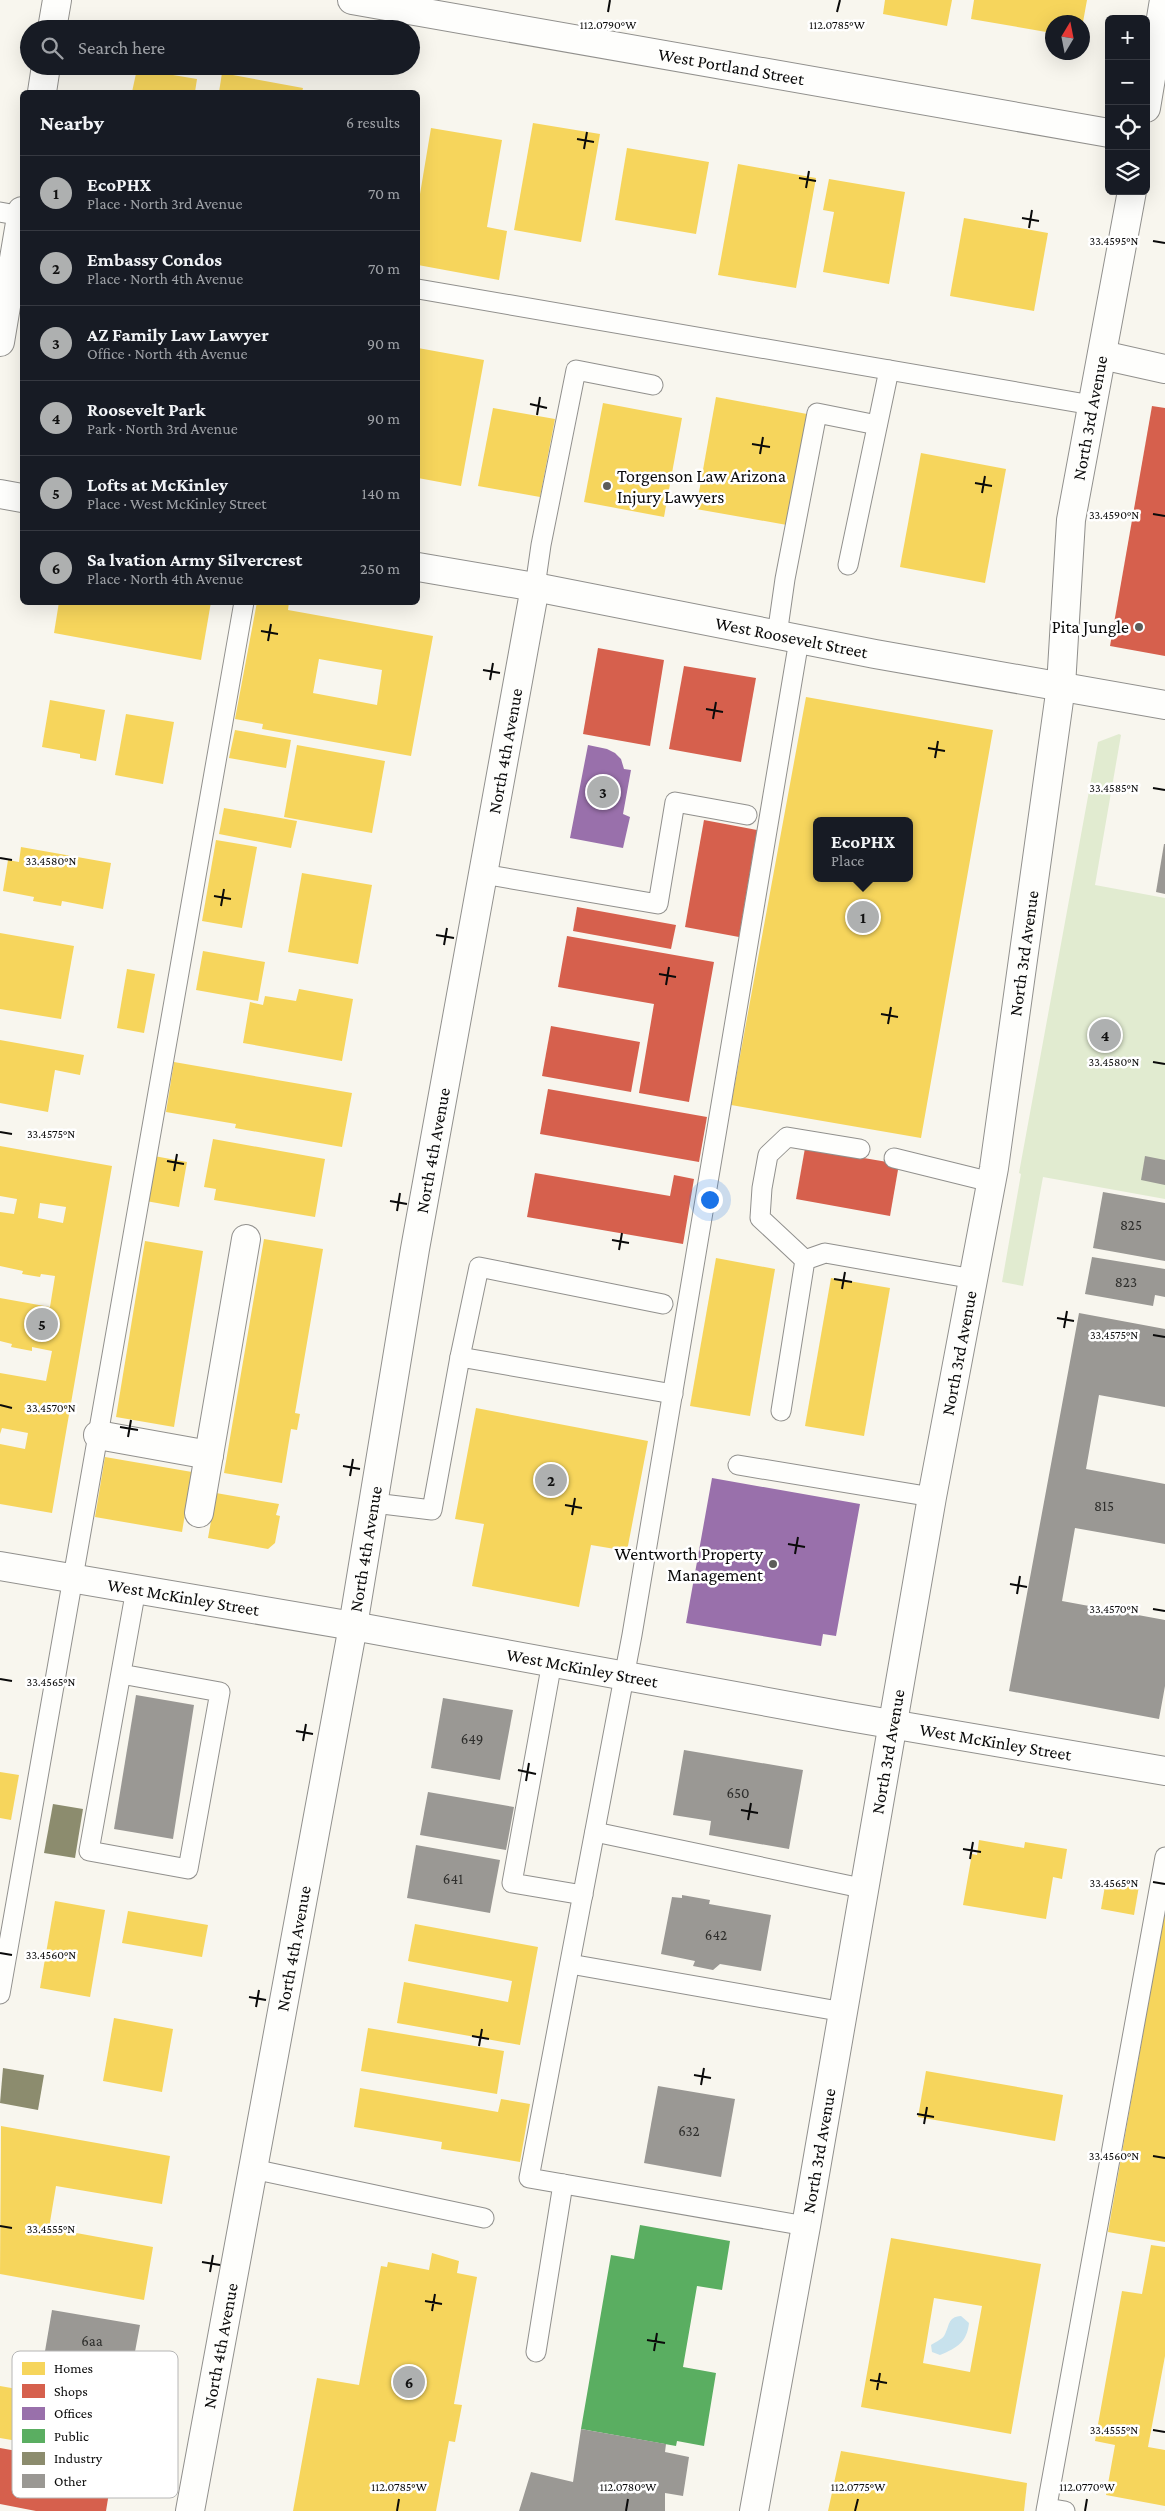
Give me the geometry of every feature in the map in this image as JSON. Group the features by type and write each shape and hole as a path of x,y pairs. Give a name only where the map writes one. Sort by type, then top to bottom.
{"street":[{"path":"54,20 57,0"},
{"name":"West Portland Street","path":"352,0 1105,132"},
{"path":"1147,105 1164,14"},
{"path":"42,90 45,75"},
{"name":"North 3rd Avenue","path":"754,2511 866,1889 932,1497 991,1182 1061,686 1071,520 1131,195"},
{"path":"0,342 17,214"},
{"path":"1102,355 1165,369"},
{"path":"0,494 20,498"},
{"name":"West Roosevelt Street","path":"420,567 535,587 788,637 1165,705"},
{"name":"North 4th Avenue","path":"190,2511 353,1626 415,1249 535,587"},
{"path":"198,1513 246,1239"},
{"path":"98,1435 209,1455"},
{"name":"West McKinley Street","path":"0,1566 353,1626 1165,1771"}],"lane":[{"path":"420,289 1092,405"},
{"path":"535,587 541,545 576,370 653,385"},
{"path":"848,564 890,370"},
{"path":"806,2226 529,2178 625,1675 673,1394 788,637 785,579 817,413 877,425"},
{"path":"0,1994 243,605"},
{"path":"483,874 658,904 675,802 747,815"},
{"path":"805,1260 760,1218 762,1188 768,1155 787,1137 860,1150"},
{"path":"894,1158 991,1182"},
{"path":"805,1260 825,1253 974,1280"},
{"path":"781,1411 805,1260"},
{"path":"374,1503 432,1510 460,1357 479,1267 663,1304"},
{"path":"460,1357 673,1394"},
{"path":"738,1465 932,1497"},
{"path":"121,1674 220,1692 188,1869 89,1851 136,1589"},
{"path":"552,1662 512,1883 583,1895"},
{"path":"595,1832 866,1889"},
{"path":"1053,2510 1165,1857"},
{"path":"570,1964 844,2012"},
{"path":"253,2169 484,2218"},
{"path":"536,2352 563,2184"}],"green space":[{"path":"1119,734 1121,735 1095,885 1165,898 1165,1199 1043,1177 1023,1286 1002,1282 1021,1174 1019,1173 1098,742"}],"water":[{"path":"961,2316 969,2323 966,2335 960,2344 940,2355 932,2352 931,2345 944,2336 951,2320"}],"building: Homes":[{"path":"885,0 952,0 947,26 883,14"},
{"path":"974,0 1087,0 1084,15 1045,15 1045,32 971,19"},
{"path":"136,75 173,75 197,79 195,90 132,90"},
{"path":"222,75 233,75 303,88 302,90 219,90"},
{"path":"533,123 600,134 581,242 514,230"},
{"path":"431,128 502,140 487,227 507,231 499,280 420,265 420,194"},
{"path":"627,148 709,162 696,234 615,220"},
{"path":"738,164 816,178 796,288 718,275"},
{"path":"829,179 905,192 889,284 823,272 834,212 823,210"},
{"path":"964,218 1048,233 1034,311 950,296"},
{"path":"420,348 484,360 461,486 420,478"},
{"path":"716,397 807,414 787,525 696,509"},
{"path":"603,403 682,418 664,517 584,502"},
{"path":"493,408 555,419 540,497 478,486"},
{"path":"921,453 1006,469 985,583 900,567"},
{"path":"59,605 210,605 201,660 54,633"},
{"path":"256,605 289,605 288,610 433,636 411,756 262,729 263,724 235,719","holes":["319,659 382,670 377,705 313,693"]},
{"path":"806,697 993,730 921,1138 731,1105"},
{"path":"50,700 105,710 96,761 80,758 80,754 42,747"},
{"path":"126,714 174,722 163,784 115,775"},
{"path":"235,730 291,740 286,768 229,758"},
{"path":"297,745 385,761 372,833 284,817"},
{"path":"224,808 297,821 291,848 219,834"},
{"path":"216,840 257,847 242,928 202,921"},
{"path":"21,847 111,863 103,909 62,901 61,906 33,901 34,897 3,891 8,860 19,862"},
{"path":"302,873 372,885 358,964 288,952"},
{"path":"0,933 74,946 61,1019 0,1009"},
{"path":"203,951 265,962 258,1001 196,990"},
{"path":"127,969 155,974 144,1033 117,1028"},
{"path":"299,989 353,999 342,1061 243,1043 250,1002 263,1005 265,996 296,1001"},
{"path":"0,1040 84,1055 80,1075 55,1070 48,1112 0,1103"},
{"path":"174,1062 352,1093 342,1147 235,1128 236,1124 166,1112"},
{"path":"213,1139 325,1159 315,1217 214,1200 216,1189 204,1187"},
{"path":"0,1146 112,1166 52,1513 0,1504 0,1444 25,1449 28,1433 2,1428 0,1434 0,1373 46,1381 52,1351 32,1347 32,1351 11,1347 12,1344 0,1341 0,1298 50,1307 55,1276 41,1274 40,1277 22,1274 23,1271 0,1266 0,1212 14,1214 17,1199 0,1196","holes":["40,1203 66,1207 63,1223 38,1218"]},
{"path":"154,1156 187,1162 179,1207 146,1201"},
{"path":"264,1239 323,1249 295,1413 300,1414 297,1430 291,1429 282,1483 224,1473"},
{"path":"145,1241 203,1251 174,1427 116,1417"},
{"path":"716,1258 775,1269 750,1416 690,1406"},
{"path":"831,1278 890,1288 864,1436 805,1426"},
{"path":"476,1408 648,1441 627,1551 591,1545 579,1607 472,1586 484,1524 455,1519"},
{"path":"105,1457 192,1472 182,1532 95,1517"},
{"path":"216,1493 279,1504 276,1515 280,1516 275,1543 268,1549 208,1538"},
{"path":"0,1772 19,1775 11,1820 0,1818"},
{"path":"979,1840 1024,1848 1025,1842 1067,1849 1062,1879 1053,1877 1046,1919 963,1905 972,1854 977,1855"},
{"path":"1106,1880 1139,1886 1134,1915 1101,1909"},
{"path":"55,1901 105,1910 90,1997 40,1988"},
{"path":"128,1911 208,1925 202,1957 122,1943"},
{"path":"1165,1914 1165,2242 1108,2232"},
{"path":"415,1924 538,1947 520,2045 397,2023 404,1982 508,2002 512,1981 408,1961"},
{"path":"114,2018 173,2029 162,2092 103,2081"},
{"path":"368,2028 504,2051 497,2094 361,2071"},
{"path":"926,2071 1063,2095 1055,2141 918,2117"},
{"path":"360,2088 498,2112 501,2099 530,2104 520,2162 441,2149 442,2142 354,2127"},
{"path":"1,2126 170,2156 162,2204 56,2186 49,2228 153,2247 144,2300 0,2274"},
{"path":"891,2238 1041,2264 1011,2434 861,2407","holes":["934,2298 982,2306 970,2372 923,2363"]},
{"path":"1151,2245 1165,2247 1165,2356 1148,2447 1165,2450 1165,2506 1106,2495 1115,2445 1095,2441 1122,2291 1142,2294"},
{"path":"432,2253 459,2261 457,2273 477,2277 454,2404 462,2405 455,2442 449,2441 436,2511 293,2511 317,2378 359,2385 381,2266 387,2267 388,2262 429,2270"},
{"path":"0,2386 12,2388 12,2440 0,2438"},
{"path":"841,2451 1027,2483 1024,2511 828,2511"}],"building: Shops":[{"path":"1152,406 1165,408 1165,656 1110,646"},
{"path":"598,648 664,660 650,746 583,734"},
{"path":"684,666 756,678 741,762 669,749"},
{"path":"704,820 757,830 739,937 685,927"},
{"path":"577,907 676,925 671,949 573,931"},
{"path":"567,936 714,962 689,1102 639,1093 654,1004 558,987"},
{"path":"551,1026 640,1042 631,1092 542,1076"},
{"path":"548,1089 707,1117 699,1162 540,1134"},
{"path":"805,1148 899,1164 890,1216 796,1199"},
{"path":"535,1173 670,1196 674,1175 694,1179 683,1244 527,1217"},
{"path":"0,2448 12,2450 12,2498 108,2498 106,2511 36,2511 0,2504"}],"building: Offices":[{"path":"588,745 607,749 615,753 621,759 624,769 631,770 623,814 630,817 623,848 570,838"},
{"name":"Wentworth Property Management","path":"712,1478 860,1504 836,1636 823,1634 821,1646 686,1623"}],"building: Public":[{"path":"640,2225 730,2241 722,2290 697,2286 683,2367 716,2373 704,2446 677,2441 676,2446 581,2429 611,2255 634,2259"}],"building: Industry":[{"path":"53,1804 83,1809 75,1858 44,1853"},
{"path":"3,2068 44,2075 38,2110 0,2103"}],"building: Other":[{"path":"1165,844 1165,894 1156,892"},
{"path":"1145,1156 1165,1160 1165,1185 1141,1180"},
{"path":"1103,1192 1165,1203 1165,1261 1093,1248"},
{"path":"1092,1257 1165,1269 1165,1297 1155,1295 1153,1306 1085,1294"},
{"path":"1079,1313 1165,1329 1165,1407 1099,1395 1086,1469 1165,1484 1165,1544 1075,1528 1062,1601 1165,1620 1165,1686 1159,1719 1009,1691"},
{"path":"136,1695 194,1705 173,1839 114,1829"},
{"path":"443,1698 513,1710 500,1780 431,1768"},
{"path":"684,1750 803,1770 789,1849 709,1835 711,1821 673,1815"},
{"path":"428,1792 514,1807 506,1850 420,1835"},
{"path":"416,1845 500,1860 490,1913 407,1898"},
{"path":"682,1895 710,1900 709,1904 771,1915 761,1971 720,1964 713,1970 693,1966 695,1961 661,1954 672,1897 682,1898"},
{"path":"658,2086 735,2099 721,2177 644,2163"},
{"path":"52,2310 140,2325 135,2351 45,2351"},
{"path":"581,2429 666,2444 665,2452 689,2457 683,2496 665,2493 665,2511 519,2511 531,2472 573,2482"}],"place":[{"name":"Torgenson Law Arizona Injury Lawyers","path":"607,486"},
{"name":"Pita Jungle","path":"1139,627"},
{"name":"AZ Family Law Lawyer","path":"603,792"},
{"name":"EcoPHX","path":"863,917"},
{"name":"Roosevelt Park","path":"1105,1035"},
{"name":"Lofts at McKinley","path":"42,1324"},
{"name":"Embassy Condos","path":"551,1480"},
{"name":"Wentworth Property Management","path":"773,1564"},
{"name":"Sa lvation Army Silvercrest","path":"409,2382"}]}
